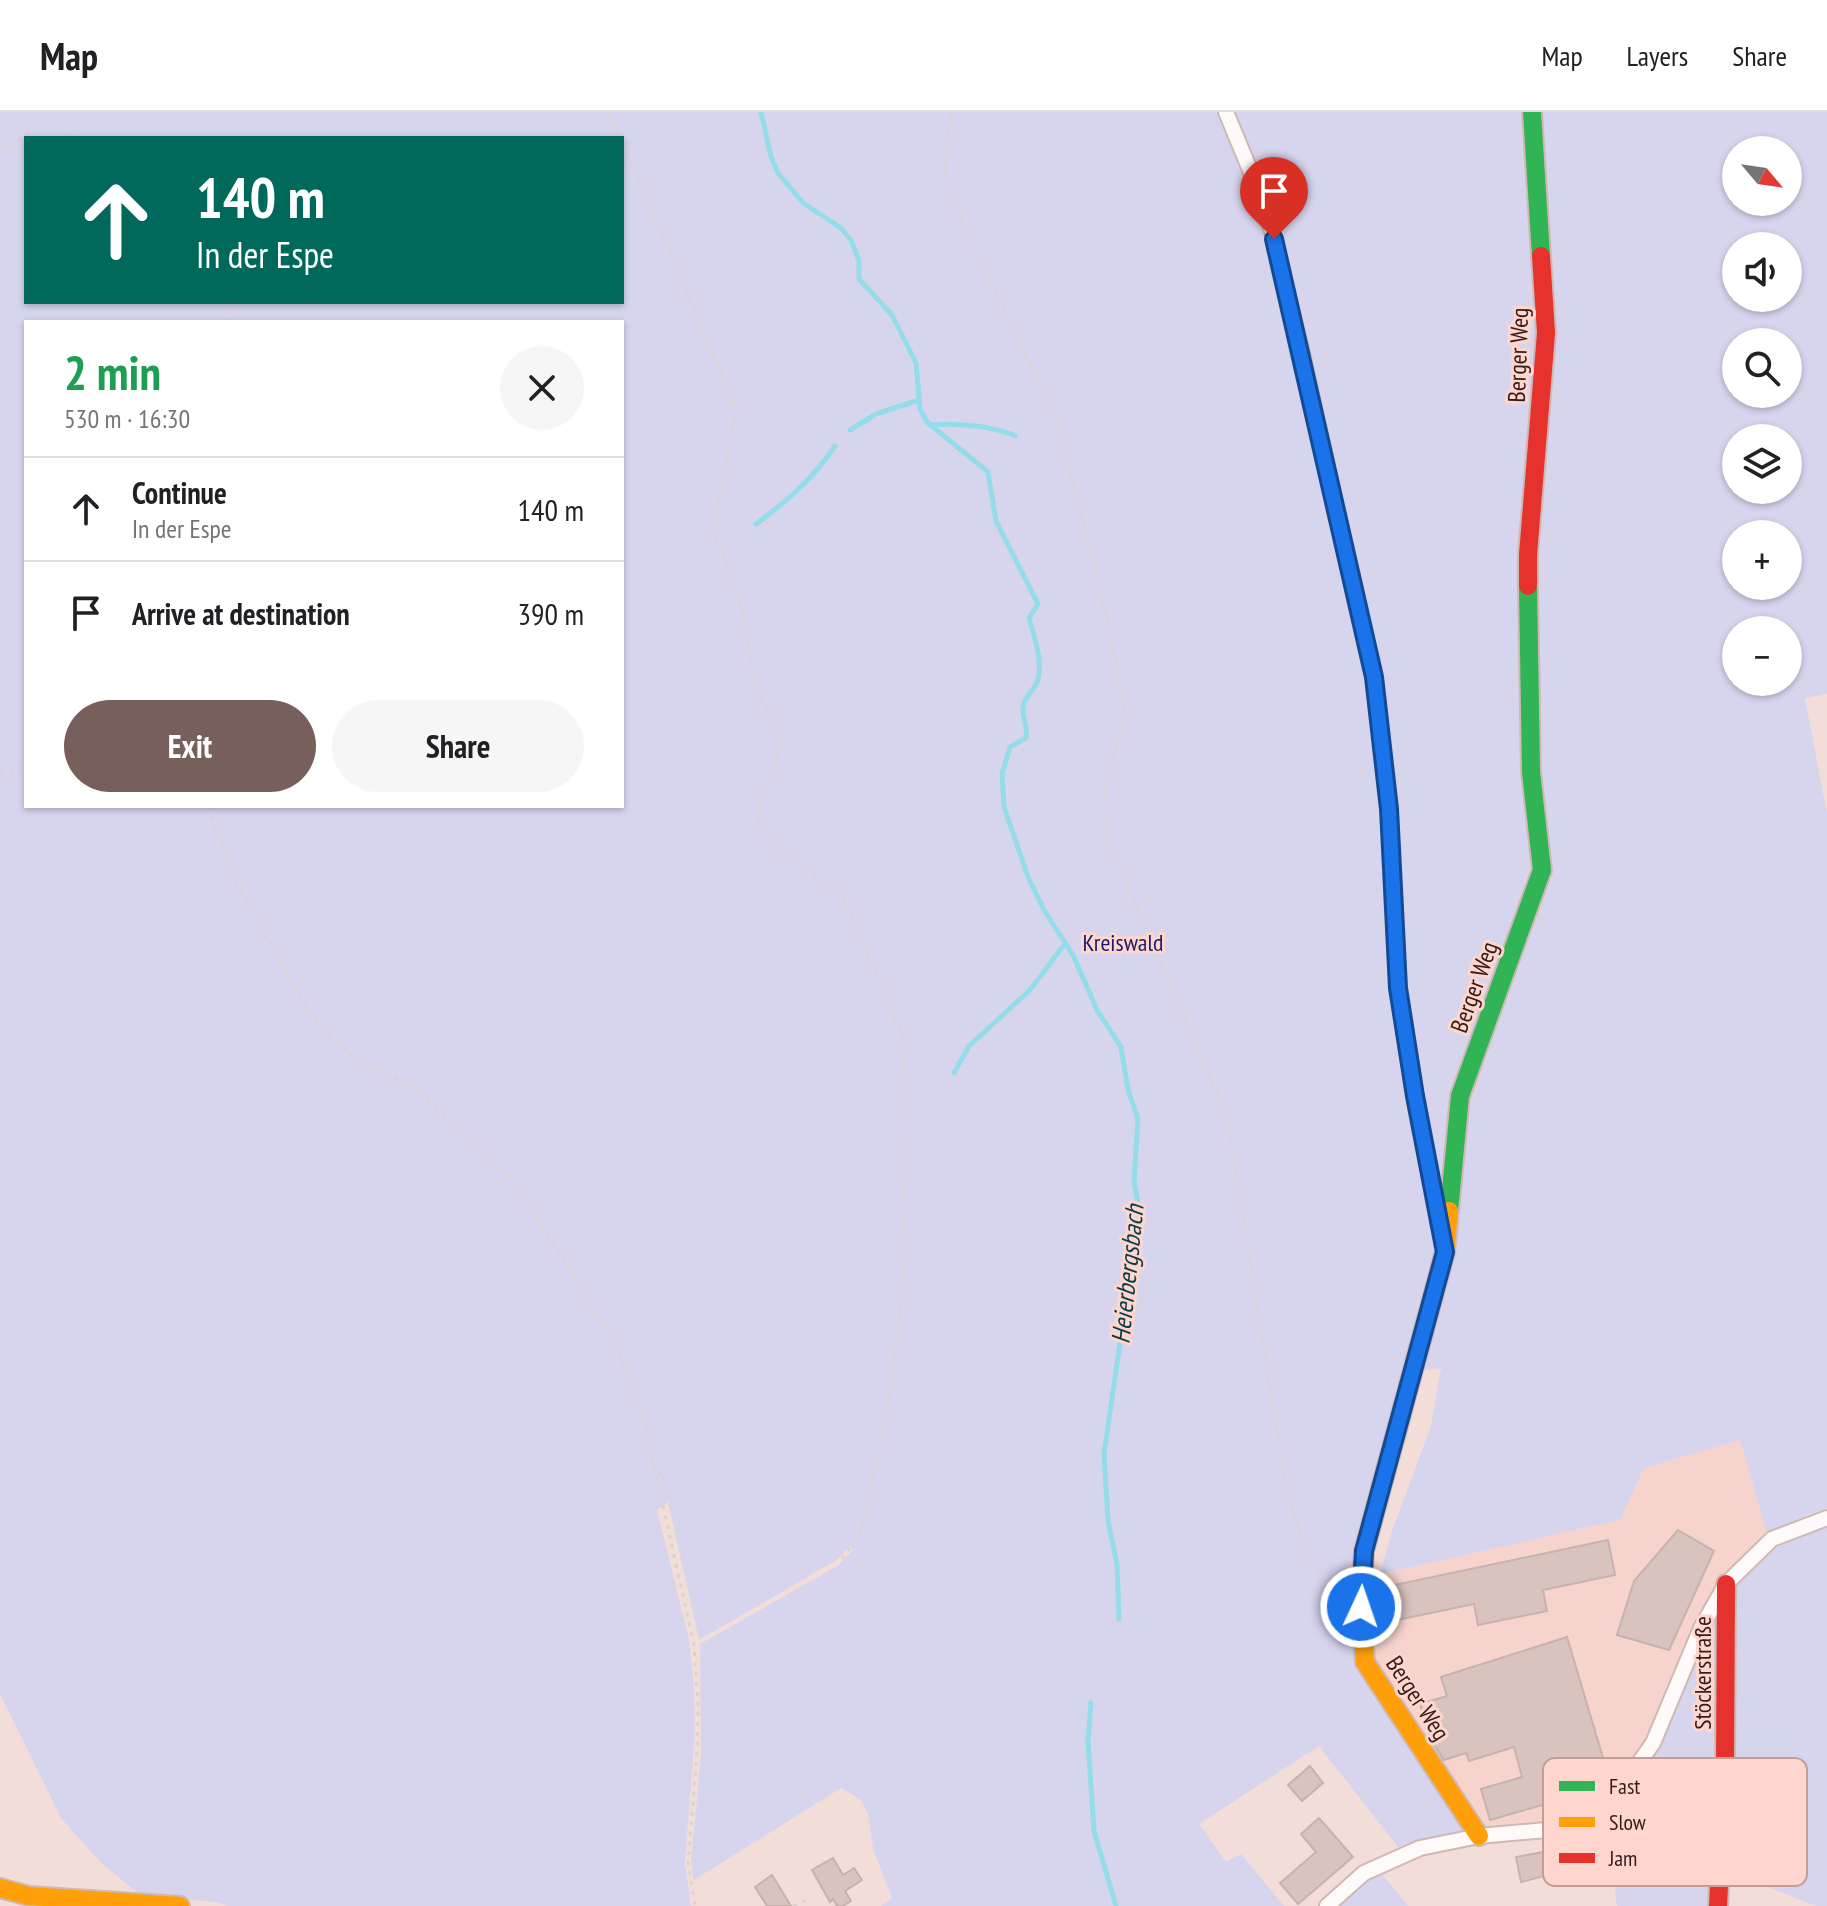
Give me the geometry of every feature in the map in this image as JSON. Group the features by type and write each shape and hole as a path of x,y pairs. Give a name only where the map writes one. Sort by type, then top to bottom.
{"street":[{"path":"1226,112 1267,211 1374,677 1389,809 1398,988 1445,1252"},
{"name":"Berger Weg","path":"1479,1836 1365,1662 1361,1607 1364,1551 1445,1252 1460,1096 1542,870 1531,772 1528,555 1546,333 1532,112"},
{"path":"1642,1758 1653,1743 1701,1628 1726,1584 1772,1539 1827,1518"},
{"name":"Stöckerstraße","path":"1725,1758 1726,1584"},
{"path":"1327,1906 1364,1873 1420,1848 1479,1836 1543,1830"},
{"name":"Stöckerstraße","path":"1718,1906 1719,1886"},
{"path":"0,1888 29,1896 180,1906"}],"path":[{"path":"609,112 619,136"},
{"path":"951,112 944,183 1057,421 1110,629 1126,721 1104,788 1104,831 1227,1117 1287,1491 1303,1544 1345,1623"},
{"path":"26,136 33,132 80,136"},
{"path":"0,150 24,137"},
{"path":"624,147 737,409 713,529 740,599 755,687 782,740 756,814 767,840 841,893 905,1042 904,1281 886,1423 859,1537 838,1563"},
{"path":"0,774 24,767"},
{"path":"209,808 233,877 313,1019 339,1045 373,1070 411,1084 506,1172 615,1340 657,1471 694,1645 697,1754 688,1862 695,1906"},
{"path":"793,1906 808,1899"}],"shaded area":[{"path":"1740,1439 1767,1535 1723,1578 1649,1739 1635,1758 1543,1758 1543,1823 1481,1829 1375,1658 1370,1624 1380,1574 1620,1520 1644,1468"}],"green space":[{"name":"Kreiswald","path":"0,112 1827,112 1827,694 1805,698 1827,814 1827,1508 1767,1535 1740,1440 1644,1468 1620,1520 1380,1574 1392,1531 1431,1426 1441,1368 1415,1371 1360,1553 1361,1664 1471,1830 1398,1847 1319,1746 1199,1824 1226,1862 1241,1854 1284,1906 881,1906 892,1898 873,1849 868,1814 860,1799 841,1788 694,1880 691,1862 701,1753 700,1644 839,1565 853,1550 850,1546 835,1561 699,1640 668,1502 657,1510 689,1640 694,1687 695,1731 685,1863 691,1906 229,1906 139,1894 100,1862 61,1818 0,1694"},
{"path":"1827,1527 1827,1906 1816,1906 1765,1886 1807,1886 1807,1758 1728,1758 1732,1588 1775,1548"},
{"path":"1721,1601 1717,1758 1640,1758"},
{"path":"1380,1871 1408,1906 1337,1906 1364,1880"},
{"path":"1614,1886 1714,1886 1714,1906 1617,1906"}],"building":[{"path":"1678,1530 1714,1551 1669,1650 1617,1635 1634,1581"},
{"path":"1608,1540 1615,1575 1543,1590 1547,1611 1478,1625 1474,1604 1392,1621 1385,1587"},
{"path":"1567,1637 1603,1758 1543,1758 1543,1805 1490,1820 1481,1789 1522,1777 1514,1747 1469,1761 1466,1753 1444,1760 1430,1738 1420,1704 1447,1696 1441,1677"},
{"path":"1310,1766 1323,1783 1302,1801 1288,1785"},
{"path":"1319,1818 1353,1857 1298,1904 1280,1883 1316,1852 1301,1834"},
{"path":"1543,1852 1543,1876 1521,1882 1516,1857"},
{"path":"833,1858 843,1875 854,1868 862,1880 845,1891 851,1901 843,1906 837,1906 833,1899 830,1902 812,1870"},
{"path":"772,1875 791,1906 767,1906 755,1887"}],"waterway":[{"name":"Heierbergsbach","path":"761,112 771,157 778,173 803,203 841,228 851,240 859,261 859,279 892,315 916,363 920,409 927,422 988,472 996,521 1038,604 1029,618 1039,656 1038,680 1024,703 1026,738 1010,747 1002,774 1004,807 1028,877 1044,910 1073,955 1097,1010 1121,1047 1128,1090 1138,1119 1134,1181 1139,1211 1104,1454 1108,1521 1117,1564 1119,1619"},
{"path":"850,430 876,414 919,400"},
{"path":"932,425 974,426 1015,436"},
{"path":"756,524 799,489 835,446"},
{"name":"Heierbergsbach","path":"954,1073 969,1046 1030,990 1064,945"},
{"name":"Heierbergsbach","path":"1091,1703 1088,1741 1094,1831 1116,1906"}],"traffic: fast":[{"path":"1532,112 1541,256"},
{"path":"1449,1211 1460,1096 1542,870 1531,772 1528,586"}],"traffic: slow":[{"path":"1449,1211 1445,1252 1364,1551 1361,1607 1365,1662 1479,1836"},
{"path":"0,1888 29,1896 180,1906"}],"traffic: jam":[{"path":"1528,586 1546,333 1541,256"},
{"path":"1725,1758 1726,1584"},
{"path":"1718,1906 1719,1886"}],"route":[{"path":"1274,239 1374,677 1389,809 1398,988 1406,1047 1445,1252 1364,1551 1361,1607"}]}
